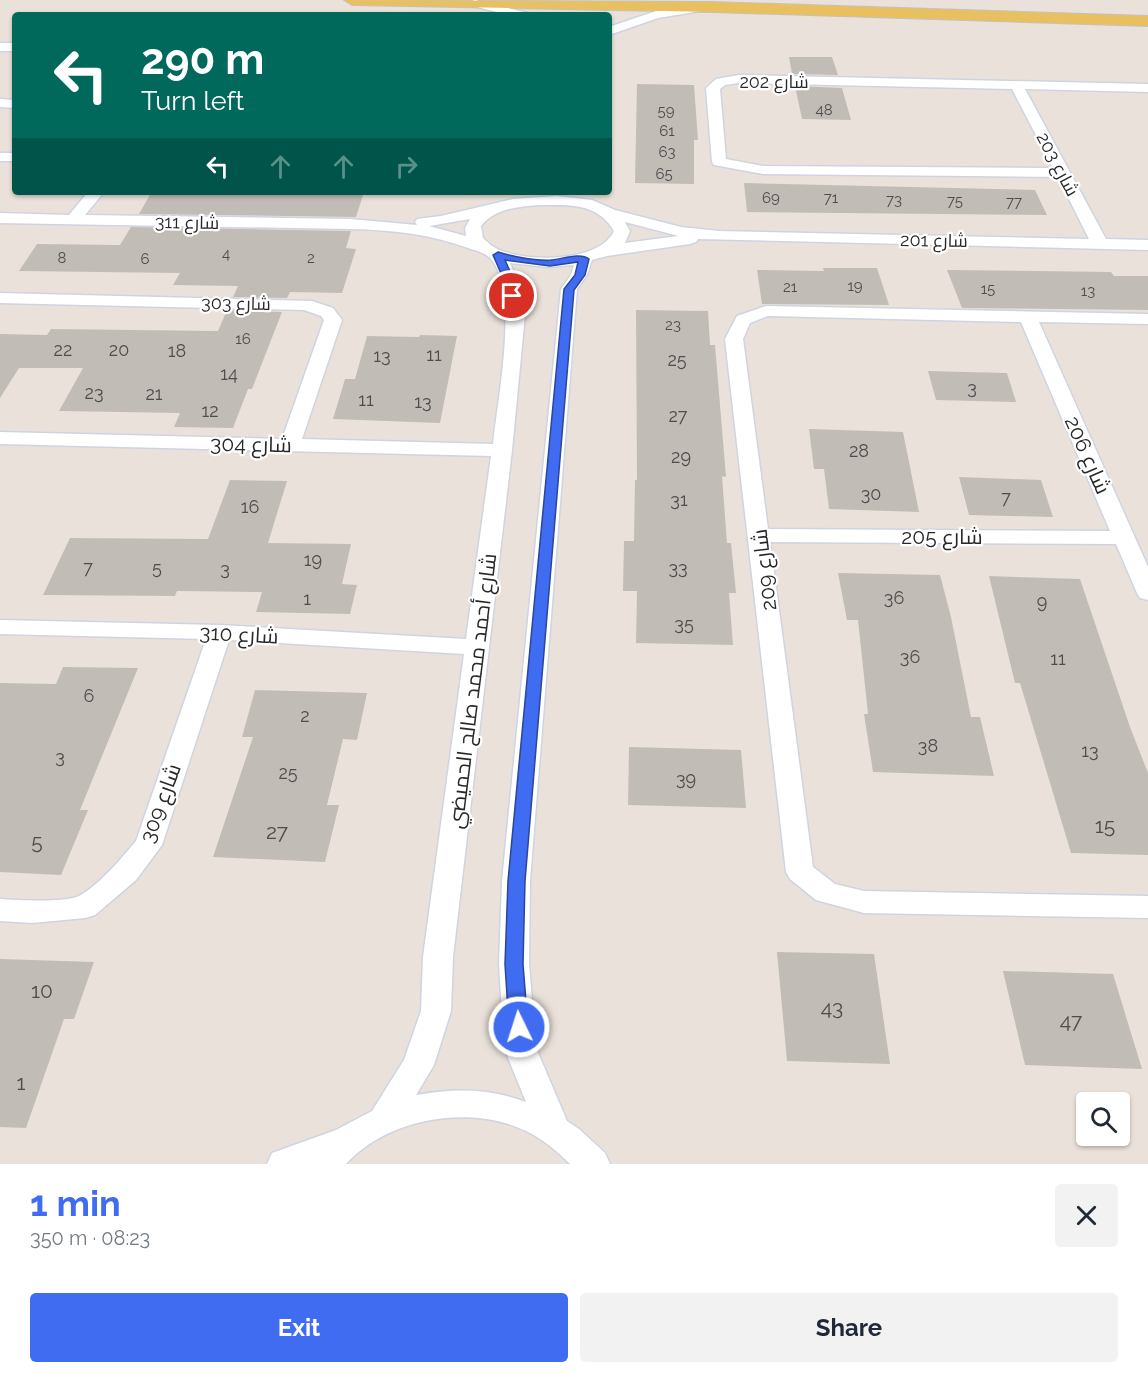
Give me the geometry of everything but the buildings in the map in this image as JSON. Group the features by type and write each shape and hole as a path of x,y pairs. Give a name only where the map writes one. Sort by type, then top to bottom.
{"main road":[{"path":"352,0 712,7 1148,21"},
{"path":"844,0 1148,10"}],"street":[{"path":"469,2 515,12"},
{"path":"612,31 656,15 712,7"},
{"name":"شارع 202","path":"1064,173 740,168 719,162 713,88 721,82 739,79 1148,88"},
{"name":"شارع 203","path":"1016,84 1100,244"},
{"path":"73,220 94,195"},
{"path":"553,1127 520,1048 514,964 516,881 569,289 595,255 617,243 622,232 621,224 591,195"},
{"name":"شارع 201","path":"525,197 563,200 681,232 719,236 1148,245"},
{"name":"شارع 311","path":"373,226 441,221 492,210 525,197"},
{"name":"شارع أحمد محمد صالح الحميضي","path":"385,1118 418,1065 436,1011 438,957 502,450 516,315 508,278 490,251 473,237 473,226 478,219 492,210"},
{"name":"شارع 311","path":"0,218 373,226 456,236 516,260 550,263 595,255"},
{"name":"شارع 201","path":"595,255 719,236"},
{"name":"شارع 303","path":"0,298 306,304 327,312 333,320 290,445"},
{"name":"شارع 209","path":"1148,319 766,311 743,320 734,339 800,872 826,892 864,902 1148,907"},
{"name":"شارع 206","path":"1028,317 1148,592"},
{"name":"شارع 304","path":"0,438 502,450"},
{"name":"شارع 205","path":"760,535 1125,538"},
{"name":"شارع 310","path":"0,627 220,632 477,647"},
{"name":"شارع 309","path":"0,910 32,912 85,907 126,873 147,845 220,632"},
{"path":"284,1164 335,1153 385,1118 442,1102 500,1106 553,1127 594,1164"}],"route":[{"path":"512,296 508,278 498,255 516,260 550,263 584,259 579,275 569,289 516,881 514,964 519,1027"}]}
